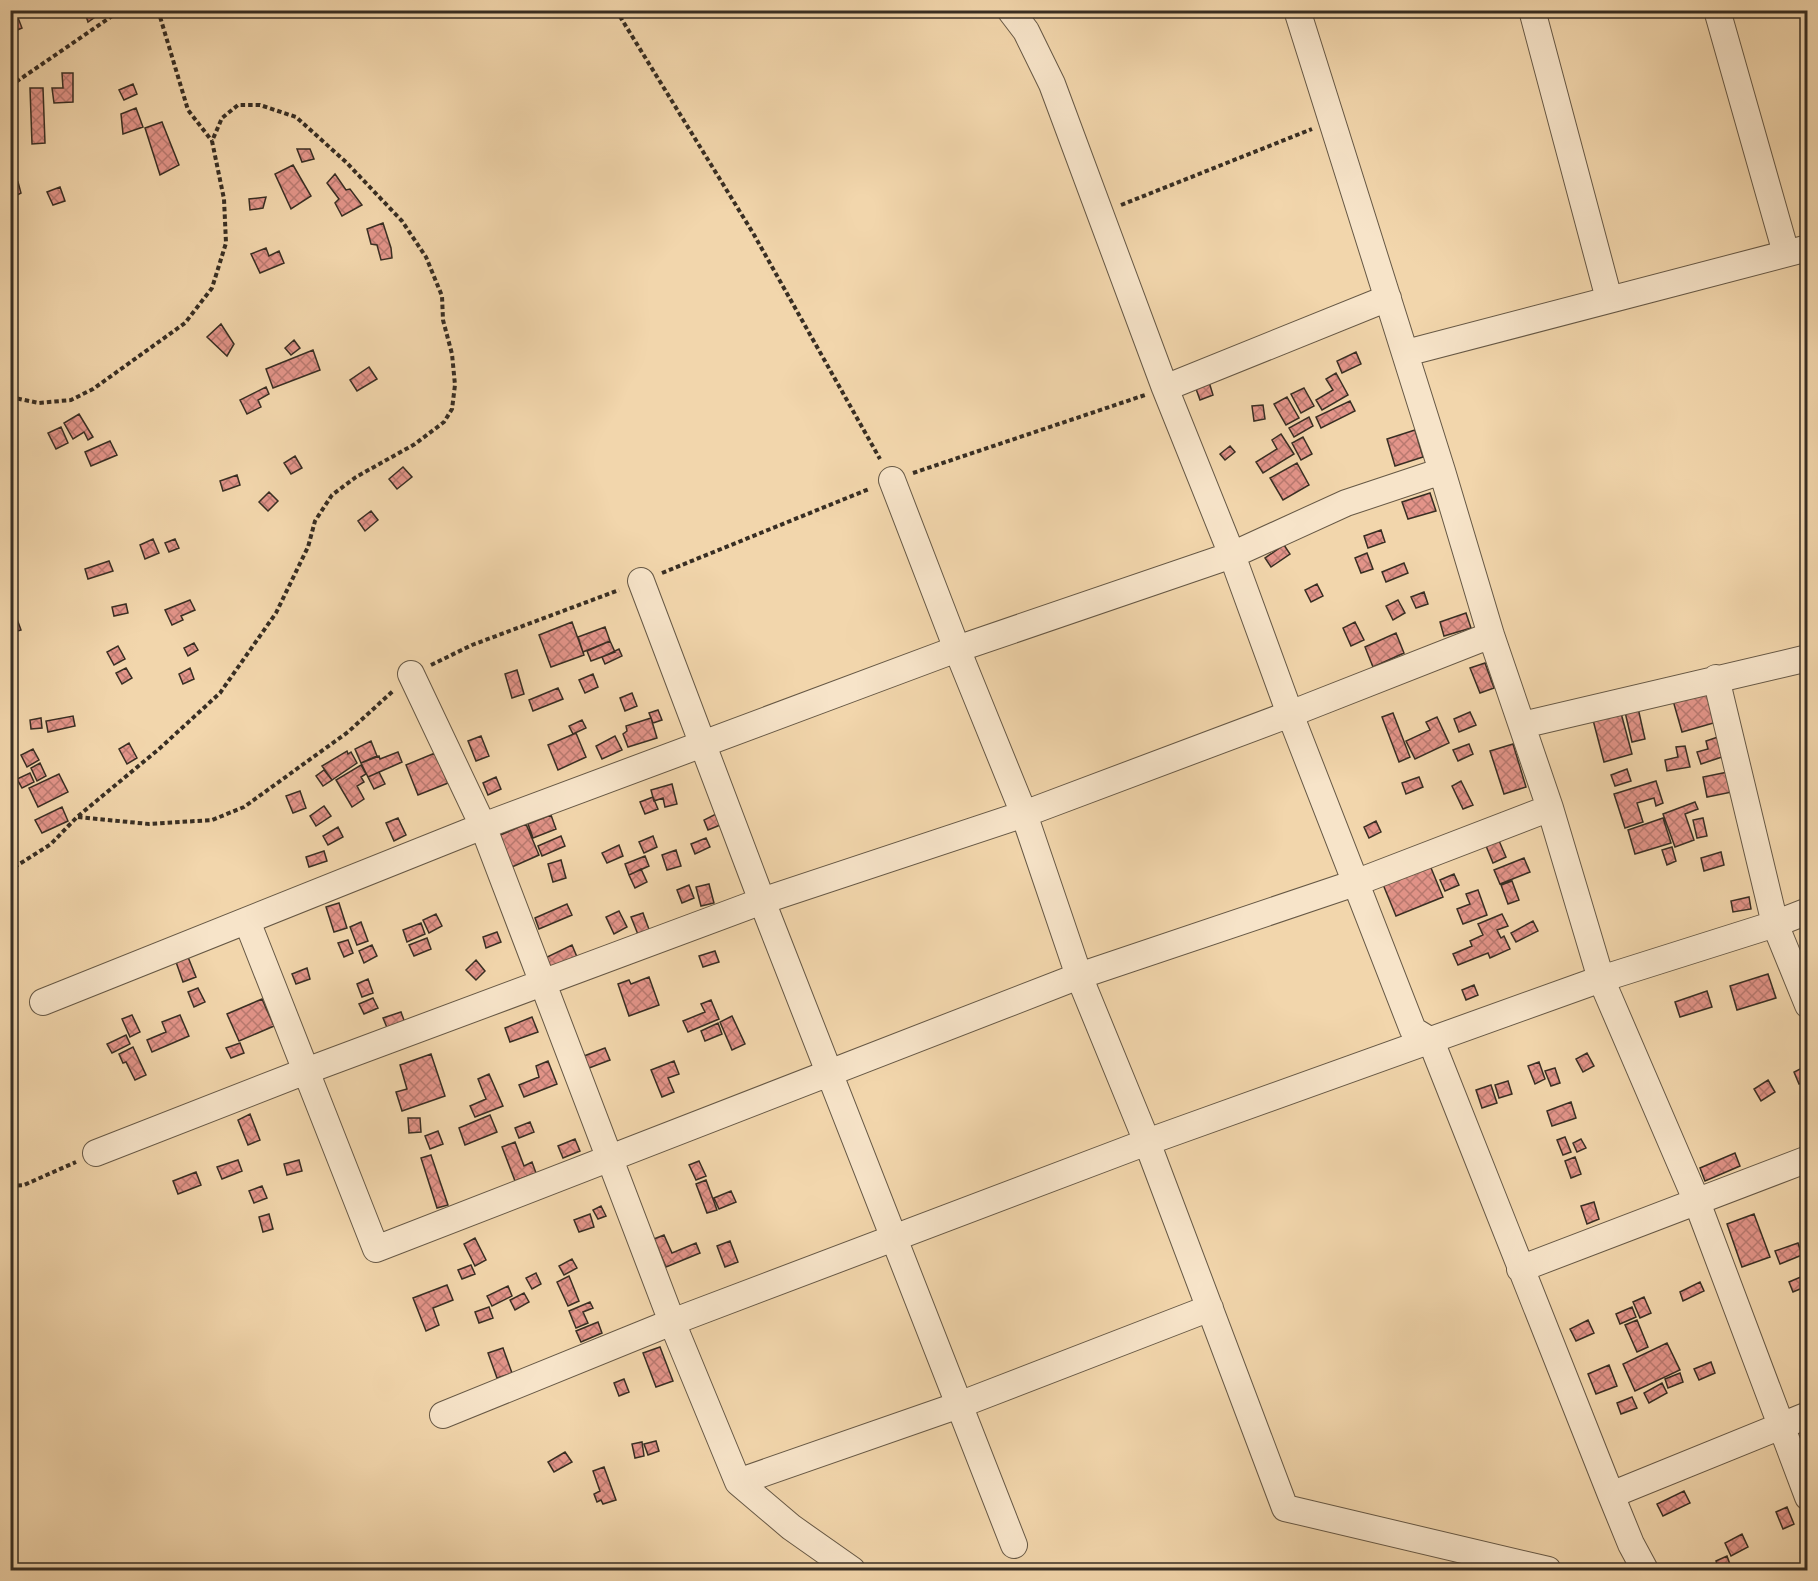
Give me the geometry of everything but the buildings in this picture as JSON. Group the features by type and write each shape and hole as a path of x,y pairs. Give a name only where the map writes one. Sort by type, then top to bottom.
{"street":[{"path":"1010,10 1026,31 1052,84 1165,388 1232,555 1290,714 1413,1030 1431,1041 1611,1495 1631,1544 1646,1570"},
{"path":"1297,10 1406,354 1491,635 1550,808 1600,979 1697,1202 1808,1497"},
{"path":"1532,10 1609,299"},
{"path":"1406,354 1797,250 1717,10"},
{"path":"1165,388 1388,298"},
{"path":"43,1002 483,826 703,746 957,649 1232,555 1346,503 1442,471"},
{"path":"892,480 1024,814 1079,976 1147,1142 1286,1508 1548,1570"},
{"path":"641,581 762,901 1014,1545"},
{"path":"96,1153 306,1071 762,901 1024,814 1290,714 1491,635"},
{"path":"1522,725 1808,658"},
{"path":"411,674 483,826 672,1322 738,1482 791,1527 852,1570"},
{"path":"1716,678 1775,924 1808,1005"},
{"path":"247,921 376,1249 1079,976 1355,883 1550,808"},
{"path":"443,1415 672,1322 1147,1142 1600,979 1775,924 1808,911"},
{"path":"1520,1269 1808,1159"},
{"path":"738,1482 959,1405 1209,1308"},
{"path":"1611,1495 1808,1415"}],"path":[{"path":"10,86 121,10"},
{"path":"10,397 49,402 71,399 93,389 184,323 212,288 226,243 224,199 212,141 188,110 158,10"},
{"path":"616,10 753,233 892,480"},
{"path":"10,870 51,844 77,817 220,693 276,614 308,547 315,521 332,495 356,477 415,444 444,422 452,409 455,385 452,354 443,320 442,296 426,257 402,221 346,162 296,117 260,105 238,105 222,118 212,141"},
{"path":"1101,213 1332,121"},
{"path":"77,817 149,824 212,820 244,807 348,732 411,674 472,645 641,581 892,480 1165,388"},
{"path":"10,1186 24,1185 96,1153"}]}
